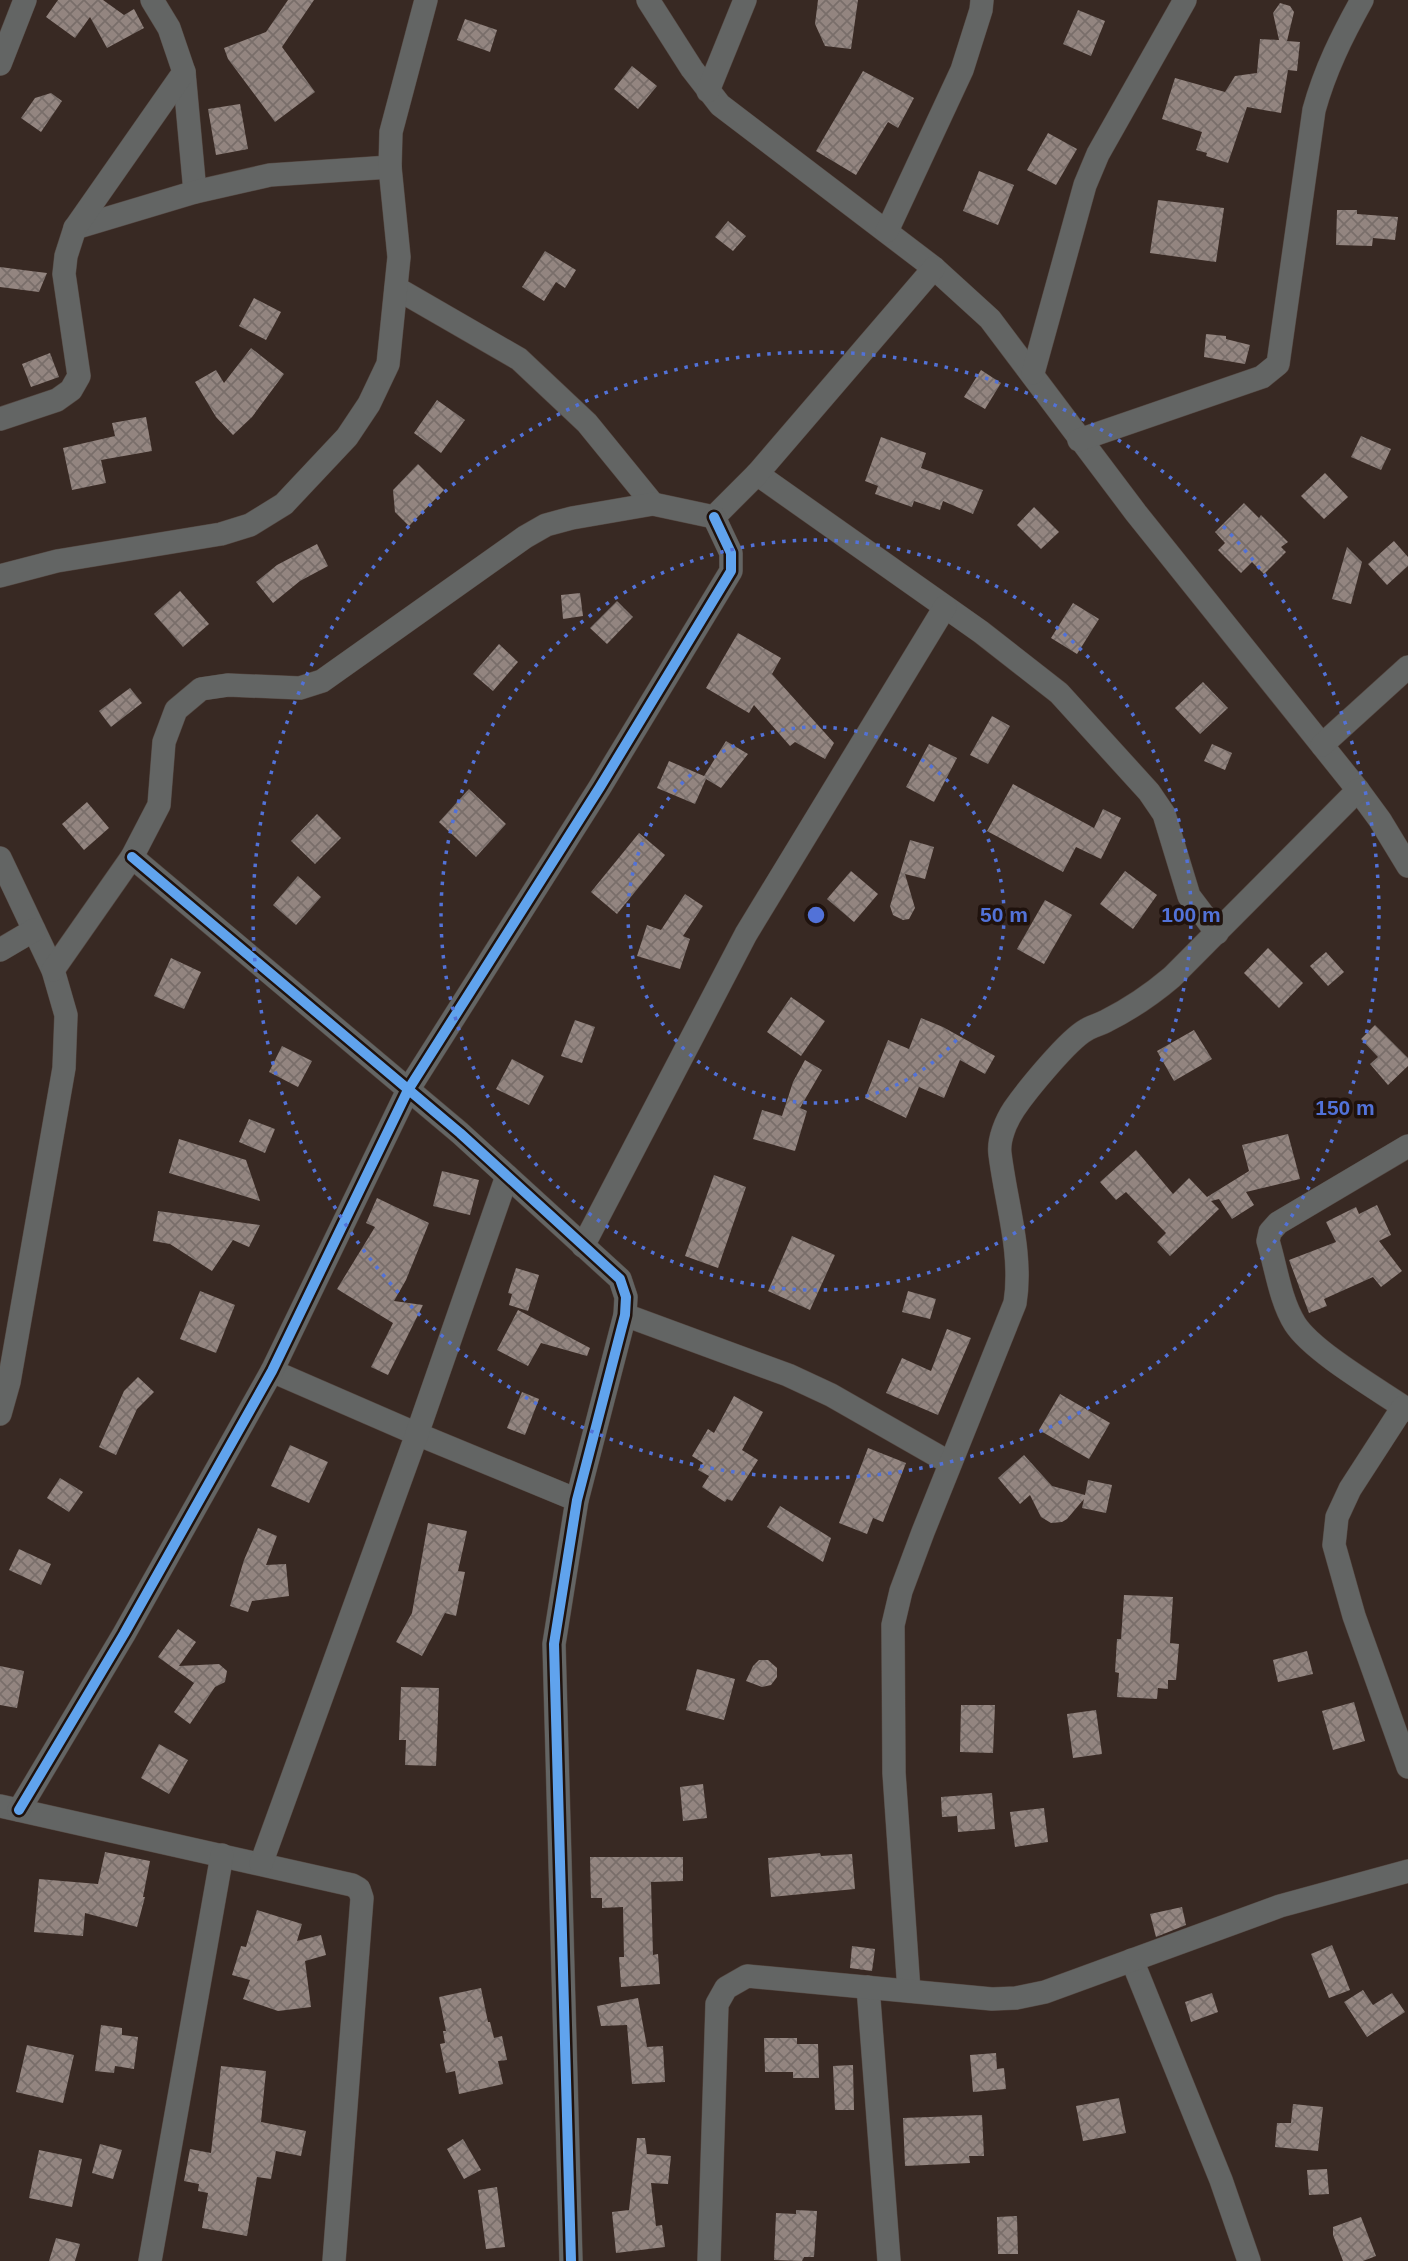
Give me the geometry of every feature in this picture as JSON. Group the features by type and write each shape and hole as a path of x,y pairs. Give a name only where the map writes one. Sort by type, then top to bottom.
{"street":[{"path":"0,64 25,0"},
{"path":"152,0 169,28 184,72 195,192"},
{"path":"0,576 57,561 221,534 250,525 284,504 347,437 369,404 387,364 399,257 390,167 391,132 426,0"},
{"path":"648,0 720,105 934,268 990,318 1033,373 1079,440 1358,790 1408,866"},
{"path":"708,91 745,0"},
{"path":"1033,373 1098,153 1185,0"},
{"path":"1079,440 1262,377 1278,364 1314,110 1334,52 1362,0"},
{"path":"887,231 962,70 984,3"},
{"path":"0,418 57,400 71,390 79,376 64,274 66,256 75,228 184,72"},
{"path":"75,228 195,192 270,175 390,167"},
{"path":"714,517 757,474 934,268"},
{"path":"396,288 519,359 587,423 653,504"},
{"path":"757,474 945,607 1059,693 1149,792 1164,814 1189,896 1217,933"},
{"path":"53,970 132,857 159,805 164,742 176,710 201,689 228,684 300,688 322,681 525,537 546,525 653,504 714,517"},
{"path":"334,2261 362,1898 359,1889 352,1885 10,1808 124,1634 272,1371 408,1090 600,787 731,571 731,553 714,517"},
{"path":"583,1245 746,933 945,607"},
{"path":"1322,745 1408,667"},
{"path":"909,1992 894,1773 893,1625 901,1591 1015,1303 1017,1260 999,1150 1003,1130 1014,1110 1071,1041 1086,1029 1152,995 1358,790"},
{"path":"132,857 507,1176 620,1279 626,1297 625,1315 577,1500 554,1644 571,2261"},
{"path":"0,858 53,970 66,1015 64,1068 0,1414"},
{"path":"0,950 34,930"},
{"path":"1408,1146 1278,1223 1270,1232 1268,1241 1295,1324 1313,1344 1405,1408 1350,1489 1336,1517 1334,1545 1354,1616 1408,1767"},
{"path":"261,1864 417,1434 507,1176"},
{"path":"625,1315 788,1375 831,1395 950,1463"},
{"path":"272,1371 577,1500"},
{"path":"150,2261 222,1855"},
{"path":"709,2261 717,2004 726,1988 747,1976 992,1999 1016,1998 1045,1992 1280,1906 1408,1871"},
{"path":"1132,1960 1221,2180 1249,2261"},
{"path":"868,1987 889,2261"}],"building":[{"path":"58,0 103,0 124,15 134,9 144,28 107,48 90,17 75,38 46,17"},
{"path":"288,0 314,0 282,47 315,92 275,122 228,59 224,48 266,32"},
{"path":"818,0 858,0 851,49 825,46 815,24"},
{"path":"1280,3 1290,6 1294,12 1287,41 1300,42 1297,71 1288,70 1281,113 1247,107 1228,163 1206,156 1207,153 1196,150 1202,132 1162,119 1175,78 1225,92 1235,76 1257,73 1260,39 1279,40 1273,13"},
{"path":"1078,10 1105,21 1091,56 1063,44"},
{"path":"465,19 497,30 490,52 457,40"},
{"path":"632,66 657,86 638,109 614,89"},
{"path":"863,71 914,98 898,128 888,122 856,175 816,151"},
{"path":"51,93 62,101 41,132 21,118 35,98"},
{"path":"240,104 248,149 216,155 208,109"},
{"path":"1048,133 1077,149 1056,185 1027,170"},
{"path":"979,171 1014,185 998,225 963,211"},
{"path":"1158,200 1224,208 1216,262 1150,253"},
{"path":"1337,210 1357,210 1357,214 1398,217 1395,240 1373,238 1372,246 1336,245"},
{"path":"728,221 746,236 733,251 715,237"},
{"path":"545,251 576,270 565,288 556,282 544,301 522,287"},
{"path":"0,267 47,273 39,292 0,287"},
{"path":"254,298 281,312 266,340 239,326"},
{"path":"1206,334 1226,336 1226,339 1250,345 1245,364 1204,357"},
{"path":"251,348 284,374 252,417 233,435 216,417 195,382 216,370 224,383"},
{"path":"50,353 59,377 31,387 22,364"},
{"path":"981,370 1001,383 985,409 964,397"},
{"path":"437,400 465,420 441,453 414,433"},
{"path":"146,417 152,451 101,460 106,483 72,490 63,448 115,436 112,423"},
{"path":"1361,436 1391,449 1381,470 1351,457"},
{"path":"881,437 926,453 921,468 983,490 973,514 943,501 940,510 914,501 912,507 875,494 878,486 865,481"},
{"path":"418,464 444,490 409,526 395,512 393,490"},
{"path":"1325,473 1348,497 1324,519 1301,496"},
{"path":"1244,503 1259,518 1261,515 1288,542 1281,547 1286,552 1264,574 1252,562 1241,573 1218,550 1225,543 1215,532"},
{"path":"1034,507 1059,532 1041,549 1017,525"},
{"path":"1394,541 1408,557 1408,566 1387,585 1368,564"},
{"path":"317,544 328,566 300,581 273,603 256,582 277,565"},
{"path":"1347,547 1362,562 1351,604 1332,599"},
{"path":"180,591 209,624 183,647 154,614"},
{"path":"580,593 583,616 563,619 561,595"},
{"path":"617,601 633,617 607,644 590,628"},
{"path":"1073,603 1099,619 1077,654 1051,638"},
{"path":"738,633 781,658 772,674 834,743 825,759 795,742 790,746 754,705 749,713 706,688"},
{"path":"499,644 518,662 493,691 473,674"},
{"path":"1203,682 1228,708 1200,734 1175,708"},
{"path":"130,688 142,703 111,727 99,711"},
{"path":"992,716 1010,726 988,764 970,755"},
{"path":"726,741 748,754 721,788 706,779 695,804 657,788 669,761 704,776"},
{"path":"929,744 957,758 934,802 906,787"},
{"path":"1212,744 1232,753 1225,770 1204,761"},
{"path":"1013,784 1094,828 1103,809 1121,818 1101,859 1076,847 1063,872 987,831"},
{"path":"469,789 506,824 476,857 439,822"},
{"path":"87,802 109,828 84,850 62,824"},
{"path":"317,814 341,838 315,864 291,841"},
{"path":"639,833 665,855 617,914 591,892"},
{"path":"910,840 934,847 925,879 905,874 915,908 909,919 903,920 893,915 890,906"},
{"path":"851,871 878,894 854,922 827,899"},
{"path":"1125,871 1157,895 1133,929 1100,904"},
{"path":"298,876 321,897 296,925 273,905"},
{"path":"685,894 703,906 683,936 690,939 680,969 637,956 647,925 661,930"},
{"path":"1045,900 1072,915 1044,964 1017,949"},
{"path":"1268,948 1303,983 1279,1008 1244,973"},
{"path":"1326,952 1344,972 1328,986 1310,966"},
{"path":"171,958 201,972 184,1009 154,996"},
{"path":"791,997 825,1021 801,1056 767,1032"},
{"path":"921,1018 995,1056 985,1074 960,1060 944,1098 919,1087 906,1118 865,1098 888,1040 909,1049"},
{"path":"575,1020 595,1027 582,1063 561,1056"},
{"path":"1375,1025 1408,1058 1408,1066 1388,1085 1370,1064 1378,1057 1361,1039"},
{"path":"1194,1030 1212,1059 1174,1081 1157,1051"},
{"path":"282,1046 312,1061 298,1087 269,1072"},
{"path":"512,1059 544,1076 529,1105 496,1089"},
{"path":"805,1060 822,1070 800,1108 807,1111 795,1151 753,1139 762,1110 782,1116 793,1082"},
{"path":"249,1119 275,1129 265,1153 239,1142"},
{"path":"1288,1134 1300,1179 1246,1192 1254,1205 1232,1219 1219,1199 1211,1201 1219,1209 1170,1256 1157,1242 1166,1233 1126,1192 1116,1200 1100,1182 1136,1150 1173,1194 1189,1178 1207,1197 1249,1171 1242,1145"},
{"path":"179,1139 246,1160 260,1201 169,1173"},
{"path":"442,1171 479,1180 470,1215 433,1206"},
{"path":"714,1175 746,1187 718,1268 685,1256"},
{"path":"377,1198 429,1223 406,1280 394,1301 423,1305 388,1375 371,1367 393,1323 337,1289 375,1227 366,1223"},
{"path":"1377,1205 1391,1235 1379,1241 1402,1271 1381,1287 1373,1277 1324,1299 1327,1306 1309,1313 1289,1260 1336,1242 1326,1222 1356,1207 1359,1214"},
{"path":"158,1211 260,1225 249,1247 233,1240 212,1271 170,1244 153,1241"},
{"path":"792,1236 835,1255 810,1310 768,1291"},
{"path":"516,1268 539,1275 528,1311 509,1305 512,1294 508,1293"},
{"path":"200,1291 235,1305 216,1353 180,1339"},
{"path":"908,1291 936,1299 930,1319 902,1312"},
{"path":"518,1310 590,1348 587,1356 541,1343 528,1366 497,1350"},
{"path":"947,1329 971,1338 938,1415 886,1393 902,1358 931,1371"},
{"path":"138,1377 154,1392 137,1409 116,1455 99,1447 124,1391"},
{"path":"522,1392 539,1399 525,1435 507,1428"},
{"path":"1060,1394 1110,1423 1089,1459 1039,1430"},
{"path":"734,1396 763,1412 742,1450 758,1460 732,1501 727,1499 725,1502 702,1487 709,1476 698,1470 703,1463 692,1456 708,1429 714,1433"},
{"path":"290,1445 328,1462 309,1503 271,1486"},
{"path":"868,1448 906,1463 883,1522 873,1518 867,1534 839,1523"},
{"path":"1024,1455 1052,1486 1085,1495 1088,1480 1112,1485 1106,1513 1082,1508 1084,1499 1067,1519 1051,1523 1041,1517 1030,1495 1020,1504 998,1478"},
{"path":"60,1478 83,1492 69,1512 47,1498"},
{"path":"780,1506 831,1538 823,1562 767,1527"},
{"path":"428,1523 467,1531 458,1571 465,1572 456,1616 445,1613 422,1656 396,1642 412,1613"},
{"path":"258,1528 277,1536 266,1565 286,1564 289,1596 252,1601 248,1612 230,1606 244,1560"},
{"path":"19,1549 51,1564 41,1585 9,1570"},
{"path":"1124,1595 1173,1597 1170,1643 1179,1644 1176,1680 1168,1680 1168,1689 1158,1688 1157,1699 1117,1697 1117,1639 1121,1639"},
{"path":"178,1629 196,1642 179,1666 219,1664 227,1671 225,1682 215,1687 190,1724 174,1712 194,1683 158,1657"},
{"path":"1307,1651 1313,1674 1278,1682 1273,1660"},
{"path":"759,1660 768,1660 777,1668 777,1677 771,1685 762,1687 746,1681"},
{"path":"0,1666 24,1671 17,1708 0,1705"},
{"path":"697,1669 735,1679 724,1720 686,1710"},
{"path":"401,1687 439,1688 436,1766 405,1765 406,1740 399,1740"},
{"path":"1354,1702 1365,1741 1333,1750 1322,1711"},
{"path":"961,1705 995,1705 993,1753 960,1752"},
{"path":"1096,1710 1102,1754 1073,1758 1067,1714"},
{"path":"159,1744 188,1760 169,1794 141,1778"},
{"path":"703,1784 707,1818 683,1821 680,1787"},
{"path":"992,1793 995,1829 958,1832 957,1816 942,1817 941,1797"},
{"path":"1044,1808 1048,1842 1015,1847 1010,1812"},
{"path":"105,1852 150,1861 137,1927 85,1913 83,1936 34,1932 39,1879 98,1884"},
{"path":"820,1853 821,1856 852,1854 855,1889 771,1897 768,1858"},
{"path":"590,1857 683,1857 683,1881 651,1882 653,1955 658,1954 660,1984 621,1987 619,1957 624,1957 623,1907 602,1908 602,1898 591,1898"},
{"path":"1182,1907 1186,1925 1156,1937 1150,1914"},
{"path":"257,1910 302,1924 297,1941 321,1935 326,1955 305,1961 311,2007 278,2011 243,1999 250,1980 232,1975 241,1946 246,1947"},
{"path":"1332,1945 1350,1990 1329,1998 1311,1954"},
{"path":"852,1946 875,1949 872,1971 850,1968"},
{"path":"481,1988 494,2038 502,2036 507,2060 498,2061 503,2084 459,2094 455,2071 446,2073 440,2044 445,2043 443,2031 446,2031 439,1997"},
{"path":"1363,1990 1373,2005 1392,1993 1405,2012 1367,2037 1344,2002"},
{"path":"1212,1993 1218,2012 1191,2022 1185,2002"},
{"path":"638,1998 647,2047 663,2046 665,2082 632,2084 627,2025 601,2026 597,2006"},
{"path":"101,2025 122,2028 122,2035 138,2037 134,2069 115,2066 114,2073 95,2071"},
{"path":"764,2038 797,2038 797,2044 818,2044 819,2078 793,2078 793,2072 765,2072"},
{"path":"27,2045 74,2055 63,2103 16,2092"},
{"path":"996,2053 997,2069 1004,2068 1006,2089 973,2092 970,2055"},
{"path":"853,2065 854,2110 835,2110 833,2066"},
{"path":"221,2066 266,2071 261,2122 306,2131 301,2156 276,2151 271,2179 257,2177 247,2236 202,2228 208,2193 198,2191 199,2184 184,2181 190,2149 211,2153"},
{"path":"1119,2098 1126,2133 1083,2141 1076,2106"},
{"path":"1293,2104 1323,2107 1318,2151 1275,2147 1277,2123 1291,2123"},
{"path":"982,2115 984,2156 969,2156 970,2163 905,2166 903,2118"},
{"path":"637,2138 645,2138 647,2154 671,2156 668,2184 651,2183 656,2226 662,2225 665,2247 616,2253 612,2212 629,2210"},
{"path":"463,2139 481,2170 464,2179 447,2149"},
{"path":"100,2144 122,2150 113,2179 92,2173"},
{"path":"39,2150 82,2159 72,2207 29,2198"},
{"path":"1327,2169 1329,2194 1309,2195 1307,2170"},
{"path":"497,2187 505,2247 486,2249 478,2190"},
{"path":"796,2210 817,2211 814,2257 804,2257 802,2261 774,2260 776,2213 796,2214"},
{"path":"1017,2216 1018,2254 998,2254 997,2217"},
{"path":"1361,2217 1376,2256 1363,2261 1343,2261 1333,2235 1333,2227"},
{"path":"56,2238 80,2244 75,2261 49,2261"}],"cycle path":[{"path":"19,1810 124,1634 272,1371 408,1090 600,787 731,571 731,553 714,517"},
{"path":"132,857 460,1133 620,1279 626,1297 625,1315 577,1500 554,1644 571,2261"}]}
